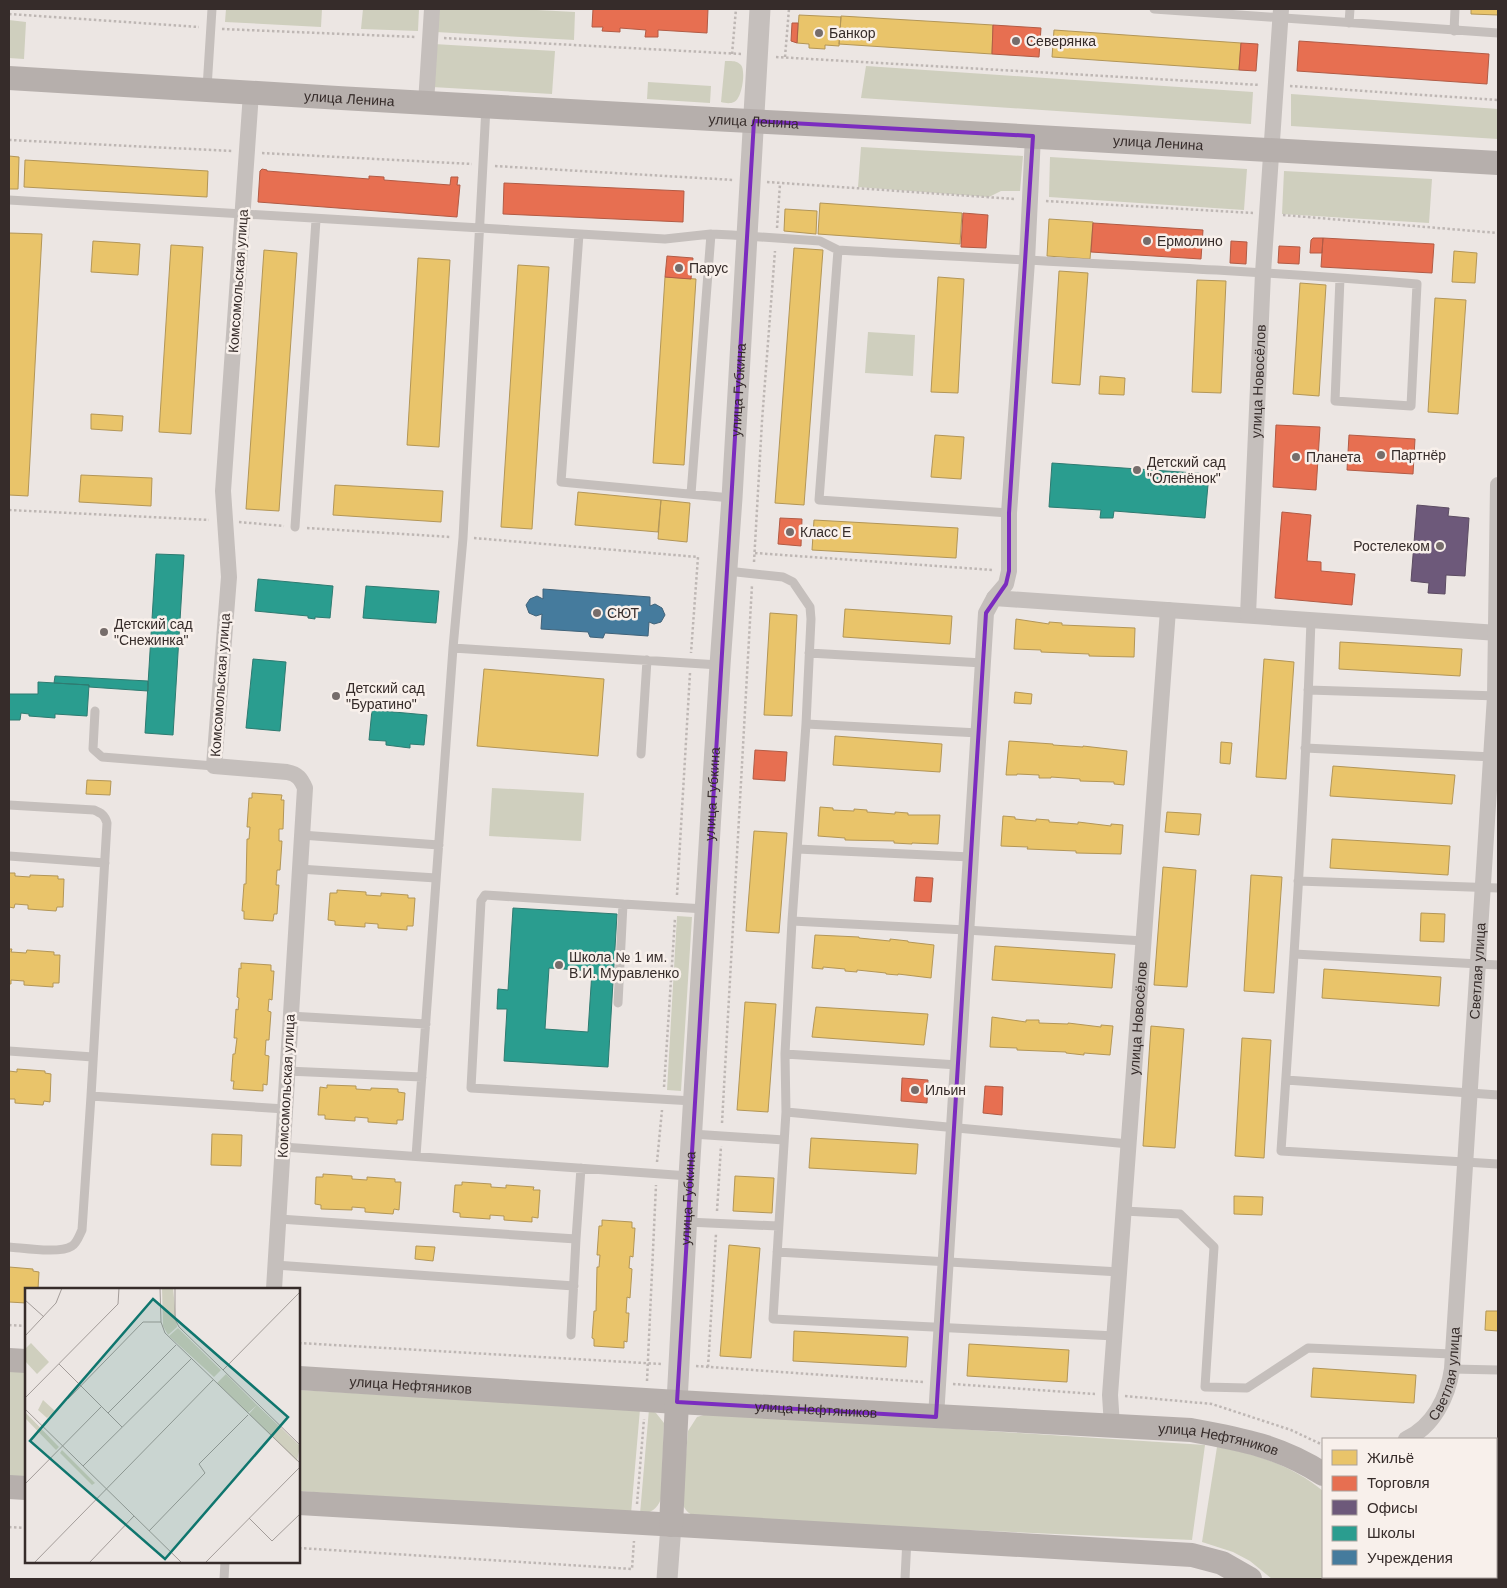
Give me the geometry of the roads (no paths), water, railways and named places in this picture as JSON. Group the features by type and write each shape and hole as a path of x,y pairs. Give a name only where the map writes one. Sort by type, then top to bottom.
{"main road":[{"name":"улица Ленина","path":"9,78 754,121 1271,148 1498,163"},
{"path":"9,1360 25,1361"},
{"name":"улица Нефтяников","path":"300,1378 678,1402 1191,1430 1246,1440 1283,1452 1322,1473"},
{"name":"улица Губкина","path":"671,1525 678,1402"},
{"path":"9,1488 25,1488"},
{"path":"300,1503 1192,1556 1222,1563 1250,1579"}],"street":[{"path":"426,102 432,9"},
{"name":"улица Губкина","path":"678,1402 689,1176 732,498 760,9"},
{"name":"улица Новосёлов","path":"1248,615 1263,273 1280,13"},
{"name":"Комсомольская улица","path":"251,92 223,491 229,577 214,766 296,774 301,779 305,788 274,1288"},
{"path":"936,1417 986,613 994,598 1006,584 1009,571 1009,513 1027,261 1033,136"},
{"name":"Светлая улица","path":"1407,1438 1422,1428 1435,1414 1450,1384 1478,964 1490,888 1497,696 1498,485"},
{"path":"994,598 1497,633"},
{"name":"улица Новосёлов","path":"1112,1426 1110,1395 1168,610"},
{"name":"улица Губкина","path":"667,1579 671,1525"}],"lane":[{"path":"207,90 212,9"},
{"path":"1154,9 1280,13 1349,23 1498,33"},
{"path":"1349,23 1350,9"},
{"path":"1454,31 1455,9"},
{"path":"416,1156 453,648 463,538 486,106"},
{"path":"9,200 316,220 665,239 711,234 747,236 820,241 838,250 1263,273 1340,278 1417,284 1411,406 1334,401 1340,278"},
{"path":"295,527 316,220"},
{"path":"579,234 561,482 732,498"},
{"path":"690,494 711,234"},
{"path":"838,250 819,500 1009,513"},
{"path":"1498,474 1498,485"},
{"path":"727,571 783,577 793,582 810,607 811,619 806,724 792,921 785,1054 786,1112 773,1319 1115,1336"},
{"path":"1311,620 1294,954 1281,1151 1498,1164"},
{"path":"453,648 720,665"},
{"path":"809,653 983,663"},
{"path":"641,754 647,660"},
{"path":"1308,690 1497,696"},
{"path":"95,711 93,750 102,757 214,766"},
{"path":"806,724 979,733"},
{"path":"1305,748 1495,757"},
{"path":"9,805 94,810 101,813 107,823 82,1230 72,1246 62,1250 9,1247"},
{"path":"302,835 439,844"},
{"path":"797,849 971,857"},
{"path":"9,856 105,863"},
{"path":"299,869 436,878"},
{"path":"1298,882 1490,888"},
{"path":"694,1101 471,1088 481,901 485,895 706,909"},
{"path":"618,1004 623,904"},
{"path":"792,921 1144,941"},
{"path":"1294,954 1498,965"},
{"path":"290,1016 426,1024"},
{"path":"9,1051 93,1056"},
{"path":"785,1054 958,1065"},
{"path":"287,1071 422,1077"},
{"path":"1286,1080 1498,1095"},
{"path":"90,1096 285,1109"},
{"path":"786,1112 1129,1144"},
{"path":"692,1134 784,1140"},
{"path":"282,1147 689,1176"},
{"path":"571,1335 581,1168"},
{"path":"1124,1211 1180,1214 1214,1247 1205,1387 1247,1388 1308,1348 1452,1361 1498,1370"},
{"path":"278,1220 576,1239"},
{"path":"687,1222 778,1226"},
{"path":"777,1252 1120,1272"},
{"path":"275,1266 574,1286"},
{"path":"905,1579 907,1538"},
{"path":"224,1579 225,1563"}],"place":[{"name":"Банкор","path":"819,33"},
{"name":"Северянка","path":"1016,41"},
{"name":"Ермолино","path":"1147,241"},
{"name":"Парус","path":"679,268"},
{"name":"Партнёр","path":"1381,455"},
{"name":"Планета","path":"1296,457"},
{"name":"Детский сад \"Оленёнок\"","path":"1137,470"},
{"name":"Класс Е","path":"790,532"},
{"name":"Ростелеком","path":"1440,546"},
{"name":"СЮТ","path":"597,613"},
{"name":"Детский сад \"Снежинка\"","path":"104,632"},
{"name":"Детский сад \"Буратино\"","path":"336,696"},
{"name":"Школа № 1 им. В.И. Муравленко","path":"559,965"},
{"name":"Ильин","path":"915,1090"}]}
